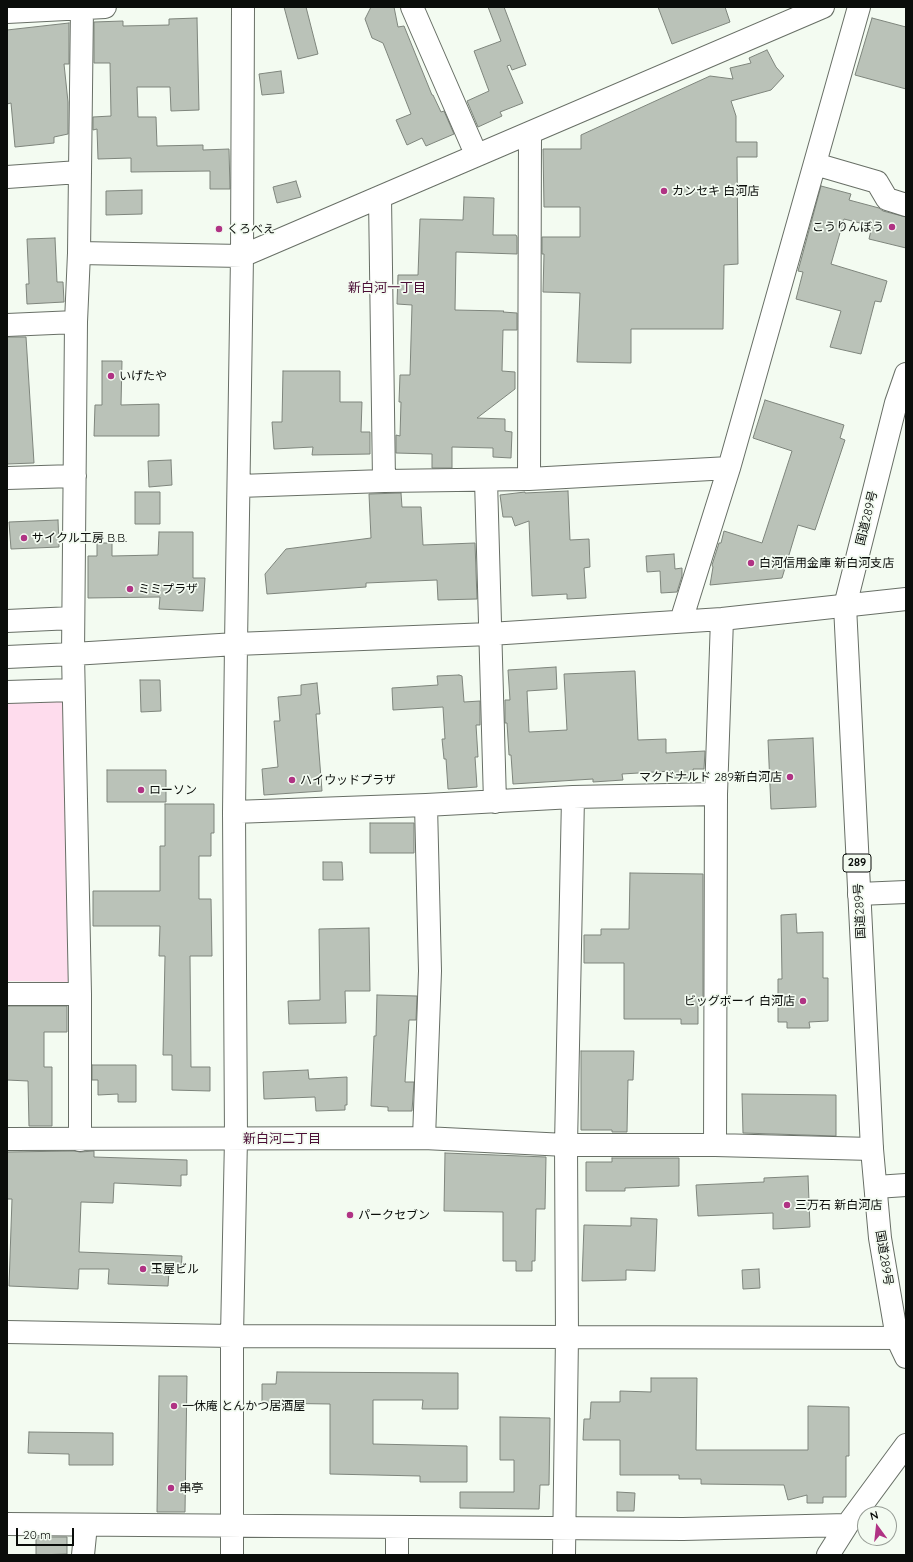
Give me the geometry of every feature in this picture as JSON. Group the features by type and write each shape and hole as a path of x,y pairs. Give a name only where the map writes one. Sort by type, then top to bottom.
{"main road":[{"path":"7,12 105,7"},
{"path":"232,1555 232,1336 236,1138 234,812 242,256 243,7"},
{"path":"412,7 476,154"},
{"path":"79,253 242,256 476,154 530,133 823,7"},
{"path":"681,622 729,468 859,7"},
{"path":"80,1140 80,994 73,690 73,618 76,322 79,253 82,8"},
{"path":"529,479 530,133"},
{"path":"815,164 877,182 887,199 906,205"},
{"path":"7,177 79,172"},
{"path":"380,197 384,481"},
{"path":"7,325 76,322"},
{"name":"国道289号","path":"906,374 896,404 845,606 872,1149 880,1238 906,1357"},
{"path":"239,486 384,481 529,479 729,468"},
{"path":"7,478 75,476"},
{"path":"486,480 495,802"},
{"path":"7,657 236,644 490,634 681,622 906,599"},
{"path":"7,621 73,618"},
{"path":"715,1145 716,794 722,619"},
{"path":"7,692 73,690"},
{"path":"234,812 495,802 573,797 716,794"},
{"path":"564,1555 567,1336 566,1145 573,797"},
{"path":"424,1138 430,971 426,805"},
{"path":"859,894 906,892"},
{"path":"7,994 80,994"},
{"path":"7,1139 424,1138 566,1145 715,1145 872,1149"},
{"path":"876,1187 906,1185"},
{"path":"7,1332 232,1336 902,1338"},
{"path":"828,1555 847,1525 906,1445"},
{"path":"7,1524 683,1529 847,1525"},
{"path":"83,1555 86,1525"},
{"path":"397,1527 397,1555"}],"shaded area":[{"path":"65,696 76,975 67,982 7,981 7,700"}],"building":[{"path":"284,7 306,7 318,54 298,59"},
{"path":"371,7 394,7 398,27 404,26 432,95 441,112 444,111 454,134 426,146 422,138 407,145 396,120 411,114 383,43 372,38 365,19"},
{"path":"488,7 504,7 526,65 512,70 510,65 507,66 523,103 500,112 502,116 478,127 467,101 489,91 474,51 501,41"},
{"path":"658,7 725,7 730,22 672,44"},
{"path":"197,18 199,110 171,111 170,87 137,87 138,117 156,117 157,146 203,145 203,150 229,149 230,189 210,189 210,171 131,172 131,158 98,159 97,129 93,130 93,117 111,116 110,63 94,63 94,22 123,21 123,26 169,25 169,19"},
{"path":"872,18 906,27 906,89 855,75"},
{"path":"69,23 69,64 64,64 68,102 68,134 54,137 54,143 15,147 11,103 7,104 7,30"},
{"path":"767,50 776,67 784,76 771,90 731,101 736,116 736,142 757,142 757,157 737,157 738,264 724,265 723,329 631,329 631,363 577,362 580,293 543,292 544,254 542,254 542,237 580,237 580,207 544,207 543,149 581,149 581,135 710,76 733,79 730,68 751,63 749,58"},
{"path":"281,71 284,93 262,95 259,74"},
{"path":"296,181 301,197 277,203 273,187"},
{"path":"821,186 851,194 849,200 906,217 906,248 869,239 872,226 844,219 831,264 887,281 881,302 875,301 861,354 830,347 841,311 796,299 803,272 798,271"},
{"path":"142,190 142,214 106,215 106,191"},
{"path":"464,197 494,198 493,235 516,235 517,237 517,254 456,252 455,310 504,311 503,312 517,313 517,330 503,330 502,371 515,372 515,389 477,418 505,419 505,431 512,432 511,458 493,457 493,448 452,447 452,468 432,468 432,454 396,453 396,435 400,436 400,375 410,375 412,305 397,304 398,275 418,275 420,219 463,220"},
{"path":"55,238 57,282 63,282 64,302 27,304 26,284 29,284 27,239"},
{"path":"7,337 26,337 34,463 7,464"},
{"path":"102,361 122,361 121,405 159,404 159,436 94,436 95,405 102,405"},
{"path":"283,371 340,371 340,402 362,402 361,432 370,432 370,454 312,455 313,447 274,449 272,422 282,422"},
{"path":"765,400 844,425 840,438 845,440 815,530 798,525 782,578 710,585 712,565 724,531 762,543 792,451 753,438"},
{"path":"171,460 172,485 149,487 148,461"},
{"path":"568,491 570,540 589,539 590,567 584,568 586,598 567,599 567,594 532,596 529,521 515,526 512,517 503,517 500,495 525,492"},
{"path":"135,492 160,492 160,524 135,524"},
{"path":"401,493 402,507 421,507 423,545 475,543 477,599 438,600 437,580 366,583 366,587 267,594 265,574 286,549 371,538 369,494"},
{"path":"58,520 59,547 11,549 9,522"},
{"path":"159,532 193,532 193,578 205,578 203,611 159,609 160,597 88,598 88,556 97,556 97,543 112,543 112,556 158,555"},
{"path":"674,554 675,569 682,568 682,576 677,592 661,593 660,571 647,572 646,556"},
{"path":"556,667 557,689 527,691 529,732 567,730 564,674 635,671 638,740 666,739 666,753 705,751 704,769 693,769 694,778 673,778 672,771 622,774 623,780 593,782 593,779 513,784 507,723 505,723 505,700 510,700 508,670"},
{"path":"437,676 462,676 464,702 480,701 480,725 476,725 478,757 475,757 477,787 448,789 446,759 444,759 442,739 445,739 443,707 393,710 392,688 438,685"},
{"path":"140,680 160,680 161,711 141,712"},
{"path":"317,683 320,714 316,714 322,791 264,795 262,769 278,767 274,721 280,721 278,697 301,695 301,685"},
{"path":"813,738 816,807 771,809 768,740"},
{"path":"107,770 166,770 166,802 107,802"},
{"path":"165,804 214,804 214,833 211,833 211,856 199,856 199,899 211,899 212,956 190,956 191,1067 210,1067 210,1091 172,1090 172,1055 163,1055 165,956 159,956 160,926 93,926 93,891 160,891 160,846 165,846"},
{"path":"370,823 414,823 414,853 370,853"},
{"path":"323,862 342,862 343,880 323,880"},
{"path":"630,873 703,874 703,1005 698,1005 698,1024 681,1024 681,1019 624,1019 624,963 584,963 584,935 601,935 601,929 629,929"},
{"path":"796,914 797,933 823,932 823,978 828,978 828,1021 809,1022 810,1028 787,1028 787,1022 778,1022 778,979 782,979 781,915"},
{"path":"369,928 370,991 345,991 346,1023 289,1024 288,1001 320,1000 319,929"},
{"path":"377,995 417,996 416,1020 409,1020 405,1082 414,1082 412,1111 388,1111 388,1107 371,1106 374,1036 376,1036"},
{"path":"7,1006 67,1006 67,1032 44,1032 44,1067 52,1067 52,1126 29,1126 28,1081 7,1080"},
{"path":"581,1051 634,1051 633,1080 628,1080 627,1132 612,1132 612,1130 581,1130"},
{"path":"92,1065 136,1065 136,1102 118,1102 118,1094 98,1095 98,1080 92,1080"},
{"path":"308,1070 309,1079 347,1077 347,1105 345,1105 345,1110 316,1111 315,1097 264,1099 263,1072"},
{"path":"742,1094 836,1095 836,1136 743,1133"},
{"path":"94,1151 94,1157 187,1160 187,1175 181,1175 181,1186 114,1183 113,1203 81,1202 79,1252 182,1256 181,1272 169,1271 168,1286 108,1284 109,1269 79,1269 78,1289 9,1286 12,1199 7,1199 7,1152"},
{"path":"445,1153 546,1157 545,1209 536,1209 535,1261 532,1261 532,1271 516,1271 516,1261 503,1261 503,1212 444,1211"},
{"path":"612,1158 679,1158 679,1186 625,1188 625,1191 586,1191 586,1162 612,1162"},
{"path":"808,1176 810,1227 773,1229 773,1213 698,1216 696,1185 764,1182 764,1178"},
{"path":"631,1218 657,1219 655,1271 626,1270 626,1280 582,1281 584,1225 631,1226"},
{"path":"759,1269 760,1288 743,1289 742,1270"},
{"path":"277,1372 458,1373 458,1409 422,1409 423,1400 373,1400 373,1444 467,1446 467,1482 420,1482 420,1476 330,1474 330,1404 262,1403 262,1384 276,1384"},
{"path":"159,1376 187,1376 185,1512 157,1512"},
{"path":"651,1378 697,1378 696,1450 808,1450 808,1406 849,1407 849,1456 846,1456 846,1497 823,1497 823,1503 807,1503 807,1495 788,1500 784,1485 701,1484 701,1479 679,1479 679,1475 620,1475 620,1440 583,1440 584,1419 590,1419 591,1402 620,1402 620,1391 651,1392"},
{"path":"500,1417 550,1418 549,1485 540,1485 539,1509 460,1508 460,1492 514,1492 514,1460 500,1460"},
{"path":"29,1432 113,1433 113,1465 69,1465 69,1454 28,1453"},
{"path":"617,1492 635,1493 634,1511 617,1511"},
{"path":"36,1537 67,1537 67,1554 36,1555"}],"place":[{"name":"カンセキ 白河店","path":"664,191"},
{"name":"こうりんぼう","path":"892,227"},
{"name":"くろべえ","path":"219,229"},
{"name":"いげたや","path":"111,376"},
{"name":"サイクル工房 B.B.","path":"24,538"},
{"name":"白河信用金庫 新白河支店","path":"751,563"},
{"name":"ミミプラザ","path":"130,589"},
{"name":"マクドナルド 289新白河店","path":"790,777"},
{"name":"ハイウッドプラザ","path":"292,780"},
{"name":"ローソン","path":"141,790"},
{"name":"ビッグボーイ 白河店","path":"803,1001"},
{"name":"三万石 新白河店","path":"787,1205"},
{"name":"パークセブン","path":"350,1215"},
{"name":"玉屋ビル","path":"143,1269"},
{"name":"一休庵 とんかつ居酒屋","path":"174,1406"},
{"name":"串亭","path":"171,1488"}],"district":[{"name":"新白河一丁目","path":"387,288"},
{"name":"新白河二丁目","path":"282,1139"}]}
